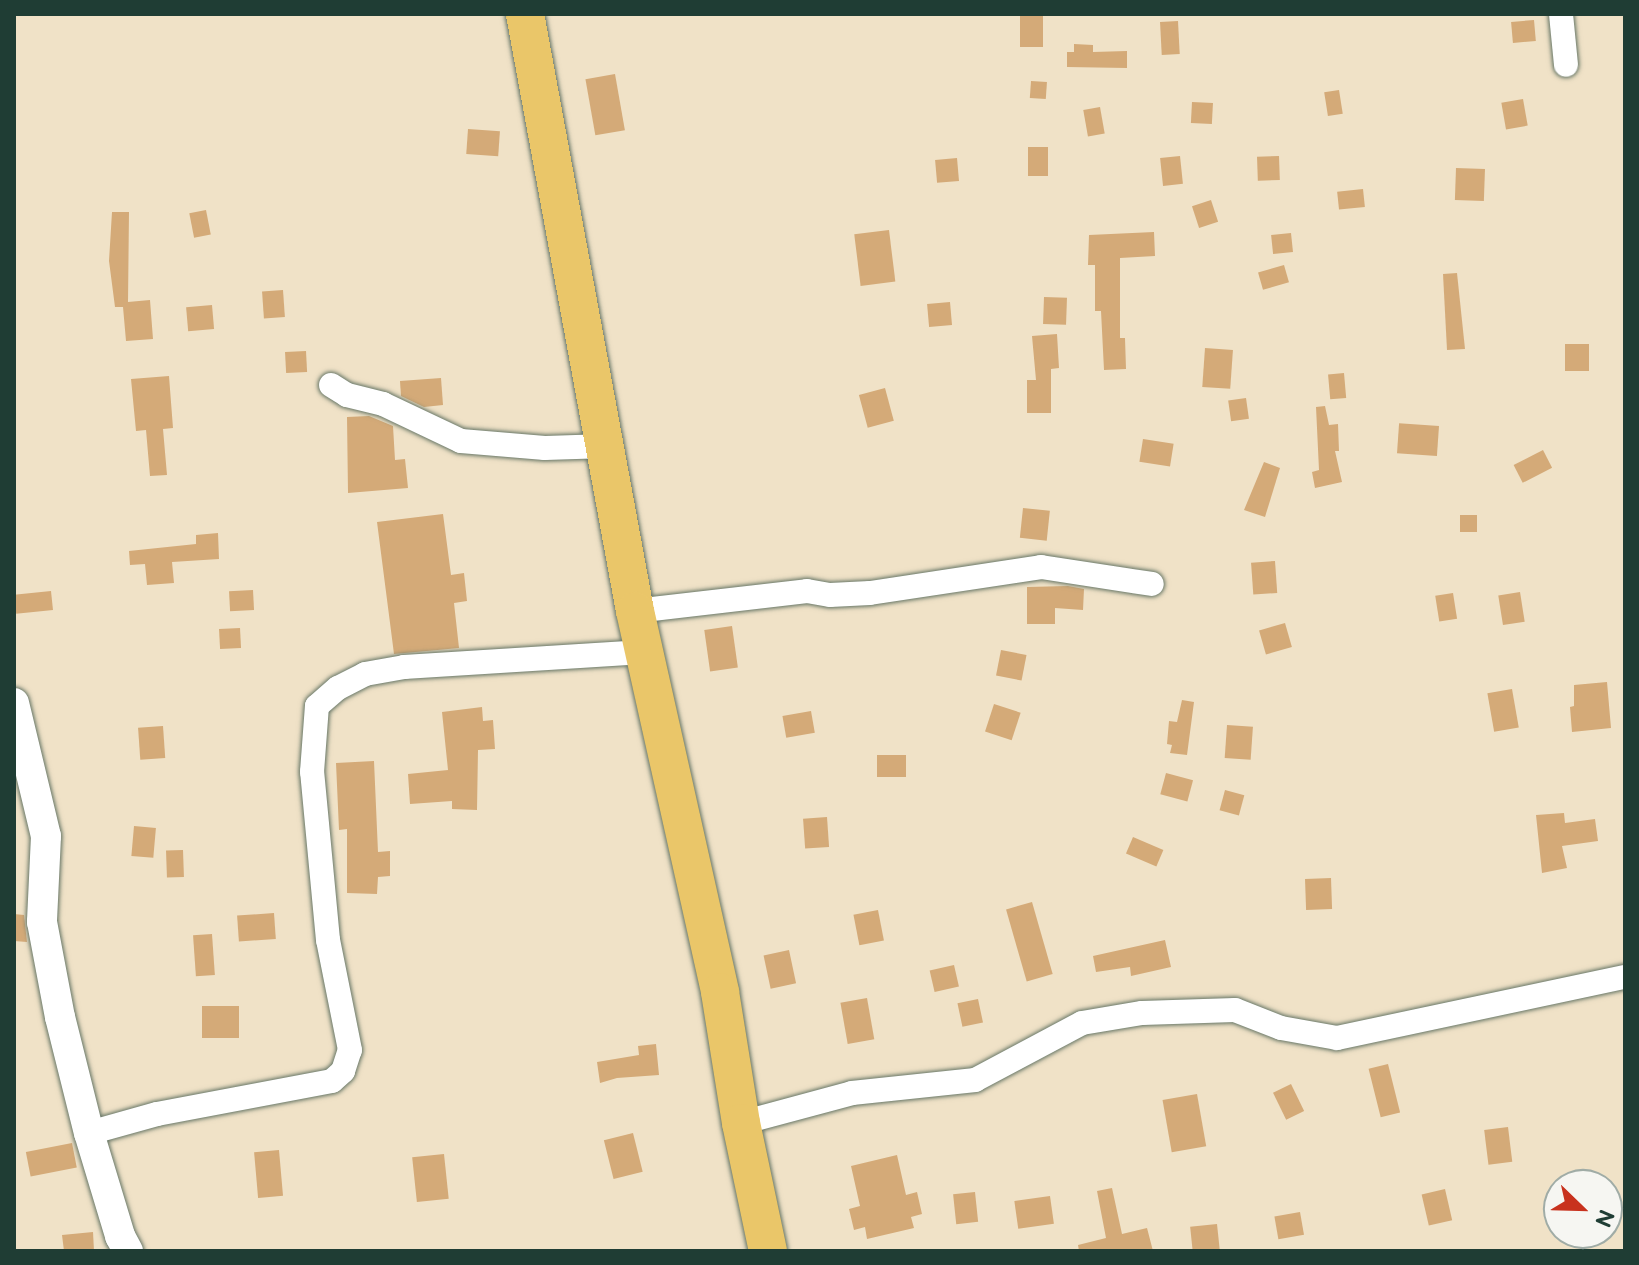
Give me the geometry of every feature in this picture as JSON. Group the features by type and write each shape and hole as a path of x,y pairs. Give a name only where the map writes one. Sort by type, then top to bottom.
{"main road":[{"path":"525,14 635,611 720,992 741,1123 768,1251"}],"street":[{"path":"1561,14 1566,65"},
{"path":"331,385 347,395 383,404 461,441 545,448 607,446"},
{"path":"635,611 807,591 830,595 870,593 1041,567 1152,584"},
{"path":"89,1133 157,1114 332,1081 343,1071 350,1050 330,953 312,772 317,706 365,674 404,667 644,652"},
{"path":"14,703 46,836 42,922 60,1017 89,1133 120,1236 128,1251"},
{"path":"741,1123 852,1093 975,1080 1082,1023 1142,1013 1235,1010 1281,1028 1337,1038 1625,977"}],"building":[{"path":"1020,14 1043,14 1043,47 1020,47"},
{"path":"1534,20 1536,41 1513,43 1511,22"},
{"path":"1178,21 1180,54 1162,55 1160,22"},
{"path":"1074,44 1093,45 1093,52 1127,51 1127,68 1067,67 1067,52 1074,52"},
{"path":"615,74 625,130 595,135 585,79"},
{"path":"1031,81 1047,82 1046,99 1030,98"},
{"path":"1339,90 1343,114 1328,116 1324,92"},
{"path":"1523,99 1528,126 1506,129 1501,103"},
{"path":"1192,102 1213,103 1212,124 1191,123"},
{"path":"1100,107 1105,134 1088,137 1083,110"},
{"path":"468,129 500,131 498,156 466,154"},
{"path":"1028,147 1048,147 1048,176 1028,176"},
{"path":"1180,156 1183,184 1163,186 1160,158"},
{"path":"1279,156 1280,180 1258,181 1257,157"},
{"path":"957,158 959,181 937,183 935,160"},
{"path":"1456,168 1485,169 1484,201 1455,200"},
{"path":"1363,189 1365,207 1339,210 1337,192"},
{"path":"1211,200 1218,222 1199,228 1192,206"},
{"path":"206,210 211,235 194,238 189,213"},
{"path":"112,212 129,212 128,302 150,300 153,339 126,341 123,307 115,307 109,261"},
{"path":"889,230 895,282 861,286 854,234"},
{"path":"1154,232 1155,256 1120,258 1120,338 1125,338 1126,369 1104,370 1101,311 1095,311 1095,265 1088,265 1089,235"},
{"path":"1291,233 1293,252 1273,254 1271,235"},
{"path":"1284,265 1289,282 1263,290 1258,272"},
{"path":"1457,273 1465,349 1447,350 1443,274"},
{"path":"283,290 285,317 264,318 262,291"},
{"path":"1044,297 1067,298 1066,325 1043,324"},
{"path":"950,302 952,325 929,327 927,304"},
{"path":"212,305 214,329 188,331 186,307"},
{"path":"1057,334 1059,368 1051,369 1051,413 1027,413 1027,380 1036,380 1032,336"},
{"path":"1565,344 1589,344 1589,371 1565,371"},
{"path":"1205,348 1233,350 1230,389 1202,387"},
{"path":"306,351 307,372 286,373 285,352"},
{"path":"1344,373 1346,398 1330,399 1328,374"},
{"path":"169,376 173,428 163,429 167,475 150,476 146,430 136,431 131,379"},
{"path":"441,378 443,405 424,407 401,396 400,381"},
{"path":"885,388 894,421 868,428 859,395"},
{"path":"1246,398 1249,419 1231,421 1228,401"},
{"path":"1325,406 1329,425 1338,424 1339,451 1335,451 1342,482 1315,488 1312,472 1319,470 1316,407"},
{"path":"369,416 393,426 395,460 405,459 408,488 348,493 347,417"},
{"path":"1399,423 1439,426 1437,456 1397,453"},
{"path":"1143,439 1174,444 1170,467 1139,462"},
{"path":"1543,450 1552,468 1523,483 1514,465"},
{"path":"1264,462 1280,468 1265,517 1244,510"},
{"path":"1023,508 1050,511 1047,541 1020,538"},
{"path":"443,514 451,575 464,573 467,601 454,603 459,648 394,654 377,522"},
{"path":"1460,515 1477,515 1477,532 1460,532"},
{"path":"218,533 219,559 172,562 174,583 147,585 145,564 130,565 129,551 196,544 196,535"},
{"path":"1275,561 1277,593 1253,595 1251,563"},
{"path":"1068,586 1084,589 1083,610 1055,608 1055,624 1027,624 1027,587"},
{"path":"253,590 254,610 230,611 229,591"},
{"path":"51,591 53,610 16,614 14,595"},
{"path":"1520,592 1525,622 1503,625 1498,595"},
{"path":"1453,593 1457,619 1439,621 1435,596"},
{"path":"1285,623 1292,647 1266,654 1259,630"},
{"path":"732,626 738,668 710,671 704,630"},
{"path":"240,628 241,648 220,649 219,629"},
{"path":"1001,650 1027,655 1022,680 996,676"},
{"path":"1607,682 1611,728 1572,732 1570,707 1574,706 1574,685"},
{"path":"1512,689 1519,727 1494,732 1487,693"},
{"path":"1182,700 1194,702 1187,755 1170,753 1172,745 1167,744 1169,721 1177,722"},
{"path":"994,704 1021,713 1012,740 985,732"},
{"path":"482,707 483,721 493,720 495,749 478,750 477,810 452,809 452,801 410,804 408,774 448,770 442,712"},
{"path":"811,711 815,733 786,738 782,716"},
{"path":"1227,725 1253,727 1251,760 1225,758"},
{"path":"163,726 165,758 140,760 138,728"},
{"path":"877,755 906,755 906,777 877,777"},
{"path":"374,761 378,852 390,851 390,876 378,877 377,894 347,893 347,829 339,830 336,763"},
{"path":"1166,773 1193,780 1187,801 1160,794"},
{"path":"1225,790 1244,795 1239,815 1220,810"},
{"path":"1564,813 1565,823 1595,819 1598,841 1562,846 1567,868 1542,873 1536,815"},
{"path":"827,817 829,847 805,849 803,819"},
{"path":"134,826 156,828 153,858 131,856"},
{"path":"1133,837 1163,850 1156,866 1126,854"},
{"path":"183,850 184,877 167,878 166,851"},
{"path":"1331,878 1332,909 1306,910 1305,879"},
{"path":"1032,902 1053,974 1027,982 1006,909"},
{"path":"878,910 884,940 859,945 853,915"},
{"path":"274,913 276,939 239,942 237,916"},
{"path":"14,914 24,915 27,942 14,941"},
{"path":"212,934 215,975 196,976 193,935"},
{"path":"1165,940 1171,967 1131,976 1130,967 1096,972 1093,956"},
{"path":"789,950 796,983 771,989 764,955"},
{"path":"954,965 959,986 935,992 930,971"},
{"path":"867,998 874,1039 848,1044 840,1003"},
{"path":"978,999 983,1022 962,1027 957,1003"},
{"path":"202,1006 239,1006 239,1038 202,1038"},
{"path":"656,1044 659,1075 617,1078 600,1083 597,1062 639,1055 638,1046"},
{"path":"1388,1064 1400,1113 1381,1117 1369,1069"},
{"path":"1291,1084 1304,1111 1286,1120 1273,1093"},
{"path":"1197,1094 1206,1146 1172,1152 1163,1100"},
{"path":"1508,1127 1512,1162 1488,1165 1484,1130"},
{"path":"633,1133 643,1172 614,1179 604,1140"},
{"path":"72,1143 77,1168 31,1177 26,1152"},
{"path":"279,1150 283,1196 258,1198 254,1152"},
{"path":"444,1154 449,1199 417,1202 412,1157"},
{"path":"897,1155 906,1195 917,1192 922,1214 911,1217 914,1228 867,1239 865,1227 854,1230 849,1209 860,1206 851,1166"},
{"path":"1112,1188 1122,1234 1147,1228 1153,1251 1079,1251 1078,1245 1106,1238 1097,1191"},
{"path":"1445,1189 1452,1220 1429,1226 1422,1194"},
{"path":"975,1192 978,1222 956,1224 953,1194"},
{"path":"1050,1196 1054,1224 1018,1229 1014,1201"},
{"path":"1300,1212 1304,1235 1278,1239 1274,1217"},
{"path":"1217,1224 1220,1251 1193,1251 1190,1227"},
{"path":"93,1232 94,1251 64,1251 62,1235"}]}
